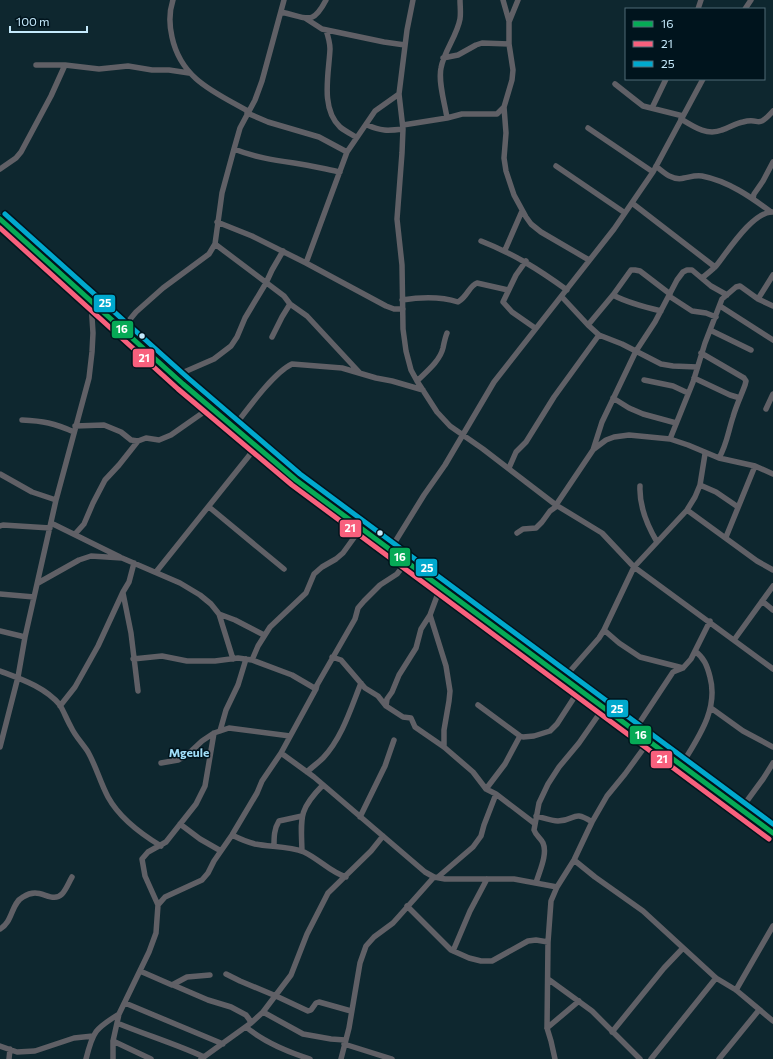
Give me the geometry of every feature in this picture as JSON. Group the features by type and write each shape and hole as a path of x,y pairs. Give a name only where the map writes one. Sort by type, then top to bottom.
{"main road":[{"path":"0,219 233,428 296,480 773,833"}],"street":[{"path":"173,0 170,19 173,44 179,59 196,80 248,112 268,122 319,137 347,152"},
{"path":"122,329 136,312 164,288 209,254 215,244 222,193 234,149 240,128 255,100 262,81 284,0"},
{"path":"305,18 314,17 320,13 326,0"},
{"path":"413,0 405,45 399,94 403,127 397,219 402,265 402,300 406,351 411,370 437,412 450,426 509,468 556,506 602,533 634,567 773,669"},
{"path":"448,118 440,79 440,70 460,19 460,0"},
{"path":"503,0 509,22 509,44 513,70 512,80 504,107 506,133 504,158 508,182 522,211 531,224 541,232 589,260"},
{"path":"509,22 518,0"},
{"path":"281,12 305,18 326,30 405,45"},
{"path":"326,30 330,49 327,83 330,110 340,127 356,137"},
{"path":"444,58 458,56 482,43 509,44"},
{"path":"36,65 65,65 98,69 128,66 189,73"},
{"path":"0,169 16,158 21,152 51,96 65,65"},
{"path":"652,108 666,80"},
{"path":"390,550 464,435 494,382 614,229 653,172 702,80"},
{"path":"615,84 643,106 682,117 703,131 717,132 744,121 763,122 773,111"},
{"path":"306,263 347,152 356,137 367,125 375,112 399,94"},
{"path":"367,125 383,131 388,131 462,114 497,114 504,107"},
{"path":"588,128 653,172"},
{"path":"234,149 249,155 269,160 295,163 340,172"},
{"path":"753,198 772,164"},
{"path":"556,166 625,213"},
{"path":"656,166 667,175 674,178 682,179 696,175 731,186 753,198 772,212"},
{"path":"632,203 715,267"},
{"path":"505,250 522,211"},
{"path":"702,278 715,267 737,238 750,224 765,212 772,212"},
{"path":"217,222 252,236 386,306 394,309 403,309"},
{"path":"481,240 505,250 526,262 567,290"},
{"path":"215,244 284,296 290,304 307,316 359,373"},
{"path":"175,376 214,359 231,346 237,337 245,318 283,252"},
{"path":"526,262 504,297 503,303 512,312 535,328"},
{"path":"588,325 632,269 640,271 669,295 692,311 716,316"},
{"path":"517,533 523,530 536,528 542,522 550,510 556,506 593,450 602,422 636,351 661,311 677,280 685,270 692,270 711,286 727,295"},
{"path":"758,299 773,275"},
{"path":"402,300 422,297 458,302 464,298 473,285 477,283 508,290"},
{"path":"670,439 694,378 722,299 736,287 740,286 758,299 773,306"},
{"path":"613,295 639,306 661,311"},
{"path":"562,297 599,335 666,365 697,367"},
{"path":"0,747 18,677 25,637 56,500 89,378 92,352 93,317 91,302"},
{"path":"272,337 290,304"},
{"path":"720,306 773,340"},
{"path":"710,330 752,350"},
{"path":"417,381 430,369 440,355 444,347 443,343 447,333"},
{"path":"509,468 516,452 526,442 554,396 599,335"},
{"path":"702,353 744,378 746,383 732,419 729,435 719,458"},
{"path":"233,428 261,392 285,367 292,364 342,368 424,390"},
{"path":"694,378 730,395 740,398"},
{"path":"644,380 673,386 688,393"},
{"path":"766,409 773,394"},
{"path":"613,398 636,411 676,423"},
{"path":"22,420 46,421 74,429 104,425 121,432 131,440 138,441 146,438 159,440 171,435 211,407"},
{"path":"593,450 606,440 614,437 629,435 670,439 688,445 705,454 755,466 773,474"},
{"path":"75,534 84,524 105,480 138,441"},
{"path":"156,572 256,447"},
{"path":"564,678 599,638 634,567 687,510 700,486 705,454"},
{"path":"726,537 755,466"},
{"path":"0,474 32,492 56,500"},
{"path":"640,486 640,501 651,532 657,542"},
{"path":"700,486 716,492 738,506"},
{"path":"209,507 284,569"},
{"path":"687,510 757,561 773,570"},
{"path":"0,526 50,525 75,534 122,558 180,583 200,595 211,604 219,614 233,659"},
{"path":"113,1059 113,1041 119,1014 149,952 156,933 158,905 145,876 142,859 148,852 166,842 202,795 217,732 249,659 264,635 270,627 306,593 314,574 343,553 360,528"},
{"path":"38,583 78,560 91,556 122,558"},
{"path":"158,905 165,897 202,880 232,835 257,793 262,781 281,753 332,657 355,619 358,608 380,585 397,574 407,561"},
{"path":"60,706 75,687 98,646 122,592 129,582 134,563"},
{"path":"734,640 773,586"},
{"path":"386,706 387,699 392,692 399,675 416,648 422,629 430,615 440,588"},
{"path":"122,592 131,633 138,691"},
{"path":"0,594 34,597"},
{"path":"762,601 773,610"},
{"path":"219,614 235,620 264,635"},
{"path":"430,615 446,666 450,691 444,730 444,747"},
{"path":"634,731 673,672 683,668 691,660 710,622"},
{"path":"604,630 619,643 640,657 683,668"},
{"path":"0,631 25,637"},
{"path":"681,766 700,734 711,708 713,687 708,668 706,661 695,651"},
{"path":"133,659 162,656 187,661 249,659 292,675 316,689"},
{"path":"332,657 341,660 365,688 378,696 386,706 403,717 410,718 415,727 444,747 473,772 486,789 496,794 534,823"},
{"path":"0,670 30,682 41,689 60,706 71,728 88,752 108,797 117,810 139,830 161,846"},
{"path":"307,772 324,756 335,741 361,683"},
{"path":"478,705 520,736 534,736 550,731 557,724 579,690"},
{"path":"536,883 542,866 544,851 544,843 534,832 534,823 539,803 552,778 604,707"},
{"path":"711,708 743,731 773,747"},
{"path":"161,763 178,760 187,755 202,741 217,732 230,728 290,736"},
{"path":"486,789 505,764 520,736"},
{"path":"360,816 385,766 394,740"},
{"path":"555,1059 547,1028 548,942 552,900 557,887 574,860 592,822 607,796 649,741"},
{"path":"281,753 323,785 425,872 436,877 458,879 514,879 557,887"},
{"path":"741,809 773,763"},
{"path":"302,851 302,816 305,806 323,785"},
{"path":"341,1059 360,963 366,946 374,937 393,923 407,906 436,877 473,847 481,836 496,794"},
{"path":"274,846 275,831 279,821 302,816"},
{"path":"536,816 560,821 575,816 580,816 592,822"},
{"path":"180,824 200,839 221,851"},
{"path":"232,835 244,841 255,844 302,851 339,875 346,877"},
{"path":"117,1023 186,1048 203,1058 223,1044 263,1012 276,996 291,975 307,934 328,894 371,851 383,836"},
{"path":"574,860 643,911 716,978 736,990 773,1021"},
{"path":"0,929 3,928 9,921 16,905 23,897 36,893 57,897 63,893 72,877"},
{"path":"453,951 470,911 487,879"},
{"path":"407,906 447,947 469,958 487,962 492,961 528,941 536,940 548,942"},
{"path":"736,990 773,926"},
{"path":"612,1032 664,968 683,948"},
{"path":"140,971 246,1015 249,1019 248,1025"},
{"path":"226,974 308,1011 319,1002 351,1011"},
{"path":"174,985 187,977 210,975"},
{"path":"651,1059 716,978"},
{"path":"548,979 592,1012 640,1059"},
{"path":"547,1028 579,1001"},
{"path":"125,1003 223,1044"},
{"path":"719,1059 759,1010"},
{"path":"263,1012 303,1034 344,1042 392,1059"},
{"path":"86,1059 93,1036 98,1028 119,1014"},
{"path":"248,1025 258,1036 310,1059"},
{"path":"0,1046 17,1052 35,1050 74,1038 93,1036"},
{"path":"113,1041 151,1059"},
{"path":"9,1059 10,1050"}],"waterway":[{"path":"3,228 84,303"},
{"path":"98,316 109,324"},
{"path":"149,359 161,372 203,410"},
{"path":"206,413 250,451"},
{"path":"253,453 318,503"}],"transit line":[{"name":"25","path":"5,214 188,378 300,474 773,824"},
{"name":"16","path":"0,219 183,384 296,480 773,833"},
{"name":"21","path":"0,228 178,389 292,485 769,839"}],"district":[{"name":"Mgeule","path":"189,753"}]}
